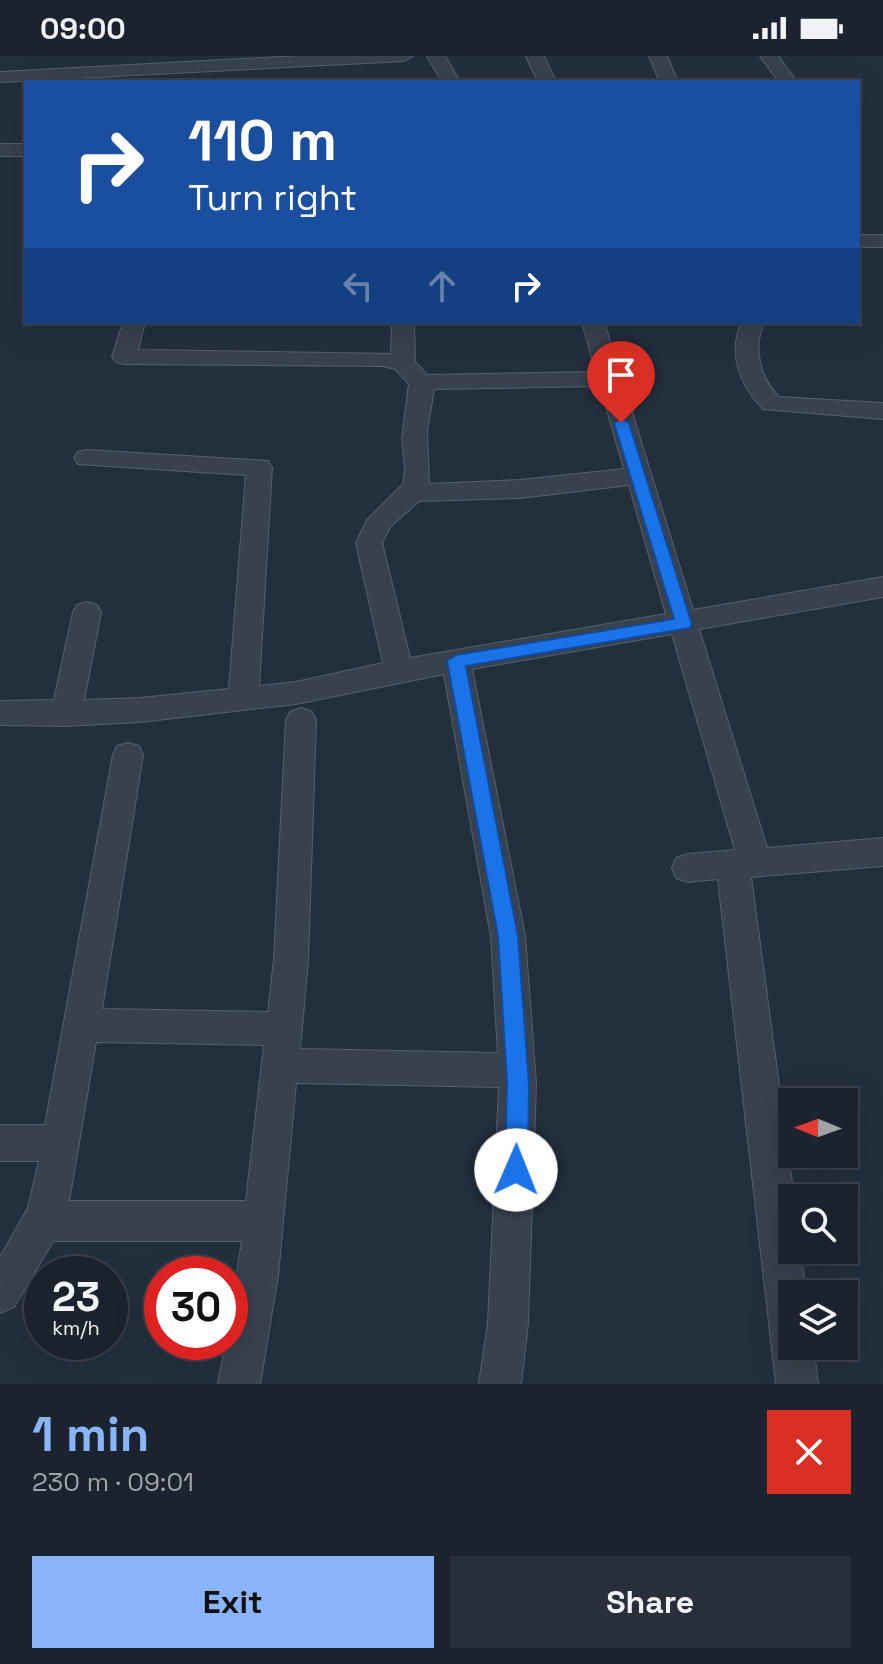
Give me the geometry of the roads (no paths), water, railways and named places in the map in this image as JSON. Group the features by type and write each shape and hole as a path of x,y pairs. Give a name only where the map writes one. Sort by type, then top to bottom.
{"street":[{"path":"0,77 67,65 258,74 404,56"},
{"path":"436,56 450,80"},
{"path":"535,56 546,80"},
{"path":"658,56 668,80"},
{"path":"769,56 787,80"},
{"path":"0,150 24,150"},
{"path":"860,241 883,241"},
{"path":"133,324 124,357 356,357 403,364 421,382 422,408 415,428 419,464 412,493"},
{"path":"403,324 403,364"},
{"path":"594,324 684,624 744,864 786,1280"},
{"path":"752,324 746,339 749,365 754,383 772,404 883,411"},
{"path":"421,382 609,379"},
{"path":"87,458 259,467 243,698"},
{"path":"399,671 369,543 379,519 412,493 520,489 638,476"},
{"path":"0,713 66,714 140,710 296,693 399,671 684,624 883,587"},
{"path":"66,714 87,612"},
{"path":"456,661 508,936 517,1070 516,1198 508,1323 500,1384"},
{"path":"239,1384 264,1221 291,960 301,720"},
{"path":"0,1293 32,1247 44,1221 61,1143 128,755"},
{"path":"688,868 883,852"},
{"path":"81,1025 284,1029"},
{"path":"280,1066 517,1070"},
{"path":"0,1143 61,1143"},
{"path":"44,1221 264,1221"},
{"path":"794,1360 797,1384"}]}
